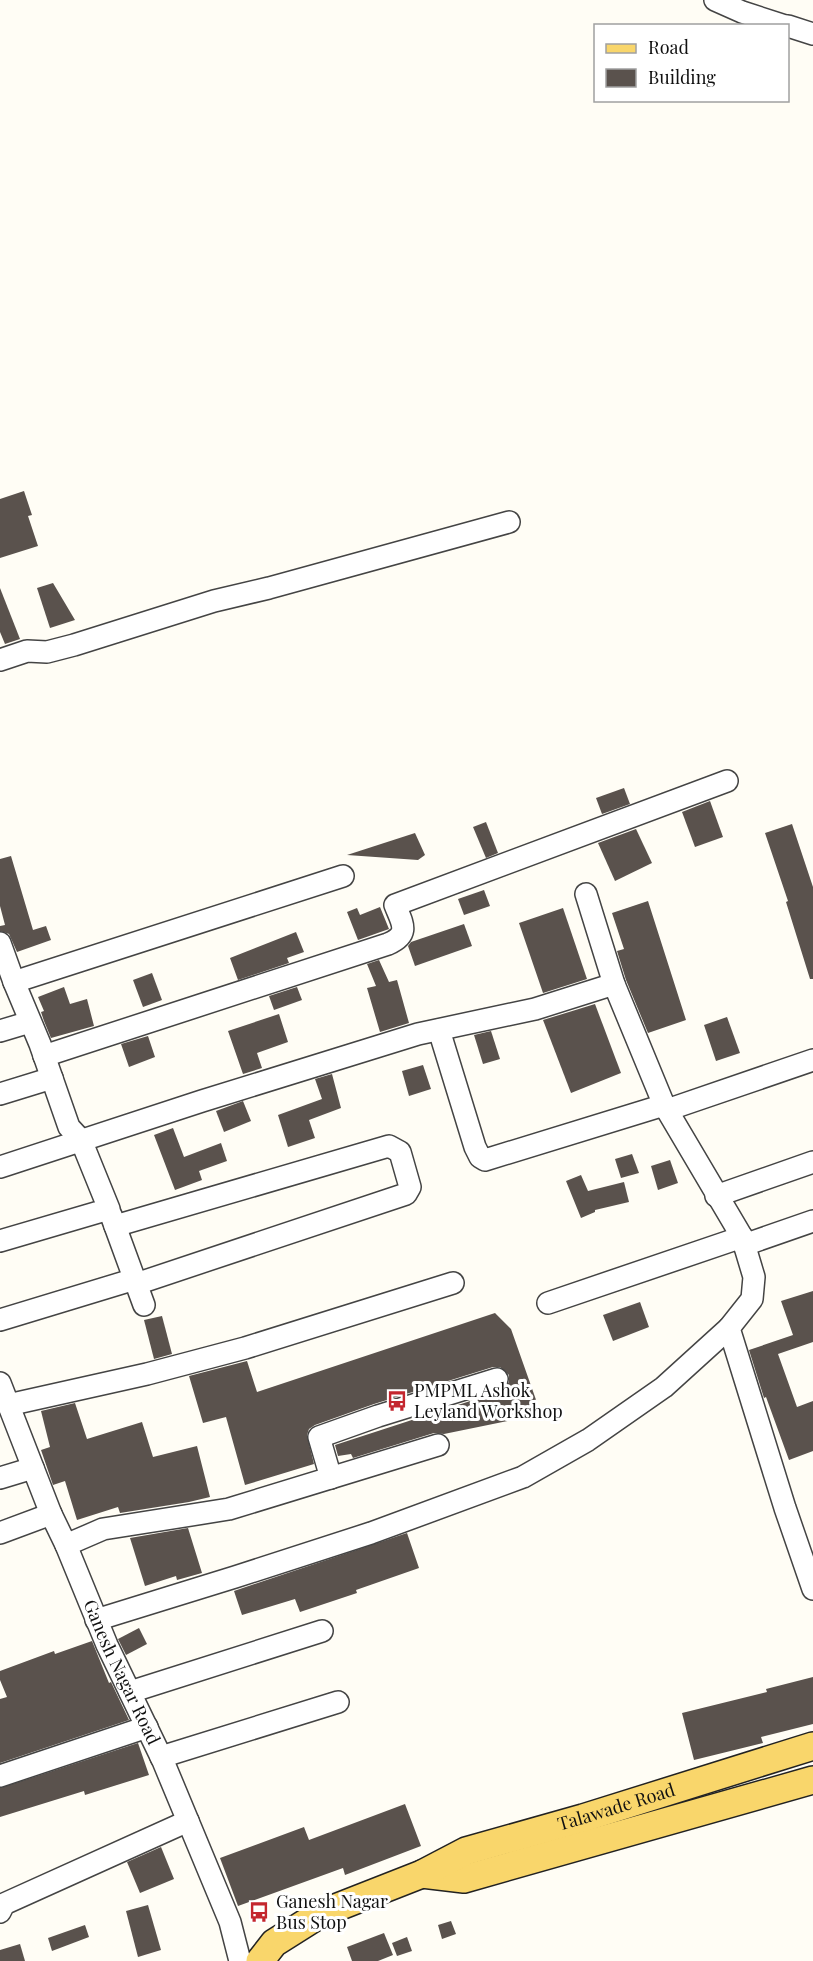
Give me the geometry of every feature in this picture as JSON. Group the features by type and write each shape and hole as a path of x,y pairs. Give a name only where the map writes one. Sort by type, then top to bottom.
{"main road":[{"name":"Talawade Road","path":"260,1961 274,1943 320,1914 422,1874 466,1851 583,1818 813,1746"},
{"name":"Talawade Road","path":"422,1874 464,1879 813,1779"}],"street":[{"path":"715,0 742,12 780,24"},
{"path":"789,27 813,34"},
{"path":"0,660 27,651 47,652 74,645 214,601 509,522"},
{"path":"44,1056 398,940 404,927 395,905 728,781"},
{"path":"14,982 343,876"},
{"path":"96,1620 371,1533 523,1477 588,1440 664,1387 729,1328 752,1299 754,1277 743,1241 666,1108 614,984 586,894"},
{"path":"0,943 69,1127 81,1140 144,1305"},
{"path":"0,1167 202,1101 438,1029 535,1009 614,984"},
{"path":"0,1031 30,1022"},
{"path":"438,1029 476,1147 480,1157 485,1160 666,1108 813,1060"},
{"path":"0,1094 52,1078"},
{"path":"0,1241 112,1218 389,1146 400,1152 410,1187 406,1194 135,1282 0,1320"},
{"path":"716,1196 813,1162"},
{"path":"548,1303 813,1221"},
{"path":"9,1405 147,1374 245,1348 453,1283"},
{"path":"729,1328 775,1478 813,1589"},
{"path":"331,1478 319,1437 496,1379"},
{"name":"Ganesh Nagar Road","path":"0,1383 51,1514 96,1620 161,1757 230,1922 240,1961"},
{"path":"66,1545 103,1529 229,1509 438,1445"},
{"path":"0,1478 33,1468"},
{"path":"0,1533 51,1514"},
{"path":"130,1692 322,1631"},
{"path":"161,1757 338,1702"},
{"path":"0,1776 147,1727"},
{"path":"0,1912 4,1904 188,1821"}],"building":[{"path":"24,491 32,515 28,516 38,546 0,558 0,499"},
{"path":"53,583 75,620 50,628 37,588"},
{"path":"0,588 20,639 5,644 0,632"},
{"path":"624,788 630,804 602,814 596,798"},
{"path":"710,801 723,837 695,847 682,812"},
{"path":"486,822 498,853 486,858 473,827"},
{"path":"792,824 813,887 813,979 810,979 786,902 788,901 765,833"},
{"path":"636,829 652,863 615,881 598,843"},
{"path":"415,833 425,855 418,860 347,855"},
{"path":"11,856 33,930 46,926 51,940 17,952 9,934 0,931 0,926 5,925 0,906 0,859"},
{"path":"484,890 490,906 464,915 458,899"},
{"path":"648,901 686,1020 648,1033 626,980 617,951 624,949 612,913"},
{"path":"380,907 389,929 358,940 347,912 357,908 360,915"},
{"path":"563,908 587,979 543,993 519,923"},
{"path":"464,924 472,946 415,966 408,946 411,942"},
{"path":"296,932 304,952 287,958 289,963 238,980 230,958"},
{"path":"379,960 389,982 397,980 409,1023 380,1032 367,988 376,986 367,964"},
{"path":"152,973 162,1000 143,1007 133,980"},
{"path":"64,987 70,1004 87,999 94,1026 51,1038 38,997"},
{"path":"297,987 302,1000 274,1010 269,996"},
{"path":"595,1004 621,1073 571,1093 543,1020"},
{"path":"279,1014 288,1042 257,1053 262,1068 243,1074 228,1031"},
{"path":"727,1017 740,1053 716,1061 704,1025"},
{"path":"491,1031 500,1059 483,1064 474,1035"},
{"path":"148,1036 155,1057 129,1067 121,1044"},
{"path":"423,1065 431,1089 409,1096 402,1071"},
{"path":"332,1074 341,1108 309,1120 315,1138 288,1147 278,1115 322,1099 315,1079"},
{"path":"243,1101 251,1121 224,1132 216,1111"},
{"path":"173,1128 184,1157 221,1143 227,1161 199,1171 202,1180 175,1190 154,1135"},
{"path":"632,1154 639,1173 621,1178 615,1159"},
{"path":"670,1160 678,1183 658,1190 651,1166"},
{"path":"581,1175 588,1191 624,1182 629,1202 595,1210 581,1218 566,1181"},
{"path":"813,1291 813,1342 778,1354 797,1407 813,1401 813,1451 789,1460 766,1397 764,1398 749,1350 793,1335 781,1301"},
{"path":"640,1302 649,1327 613,1341 603,1315"},
{"name":"PMPML Ashok Leyland Workshop","path":"495,1313 511,1329 541,1414 444,1434 434,1433 353,1458 351,1454 338,1456 335,1445 501,1391 509,1382 509,1375 500,1367 493,1367 315,1425 309,1429 307,1435 314,1464 245,1485 226,1417 203,1423 189,1376 247,1361 257,1392"},
{"path":"162,1316 172,1354 154,1359 144,1320"},
{"path":"75,1403 87,1439 142,1422 153,1457 197,1446 210,1497 120,1513 118,1507 77,1520 65,1481 53,1485 41,1450 50,1447 41,1411"},
{"path":"188,1528 202,1573 177,1580 176,1576 145,1586 130,1538"},
{"path":"407,1533 419,1568 356,1590 357,1593 300,1612 295,1599 242,1615 234,1591"},
{"path":"139,1628 147,1644 126,1655 118,1639"},
{"path":"92,1641 109,1683 111,1682 129,1720 0,1763 0,1699 7,1697 0,1680 0,1671 54,1651 55,1654"},
{"path":"813,1677 813,1724 761,1737 763,1743 694,1760 682,1713 767,1692 766,1689"},
{"path":"138,1743 149,1775 85,1795 84,1791 0,1817 0,1788"},
{"path":"405,1804 421,1846 345,1875 343,1868 238,1906 220,1858 304,1827 309,1840"},
{"path":"161,1847 174,1879 140,1893 127,1862"},
{"path":"148,1905 161,1950 138,1957 126,1911"},
{"path":"451,1921 456,1934 442,1939 438,1925"},
{"path":"85,1925 89,1937 52,1951 48,1938"},
{"path":"384,1933 393,1955 378,1961 352,1961 347,1947"},
{"path":"407,1937 412,1951 397,1956 392,1943"},
{"path":"20,1944 25,1961 0,1961 0,1950"}],"place":[{"name":"PMPML Ashok Leyland Workshop","path":"397,1401"},
{"name":"Ganesh Nagar Bus Stop","path":"259,1912"}]}
